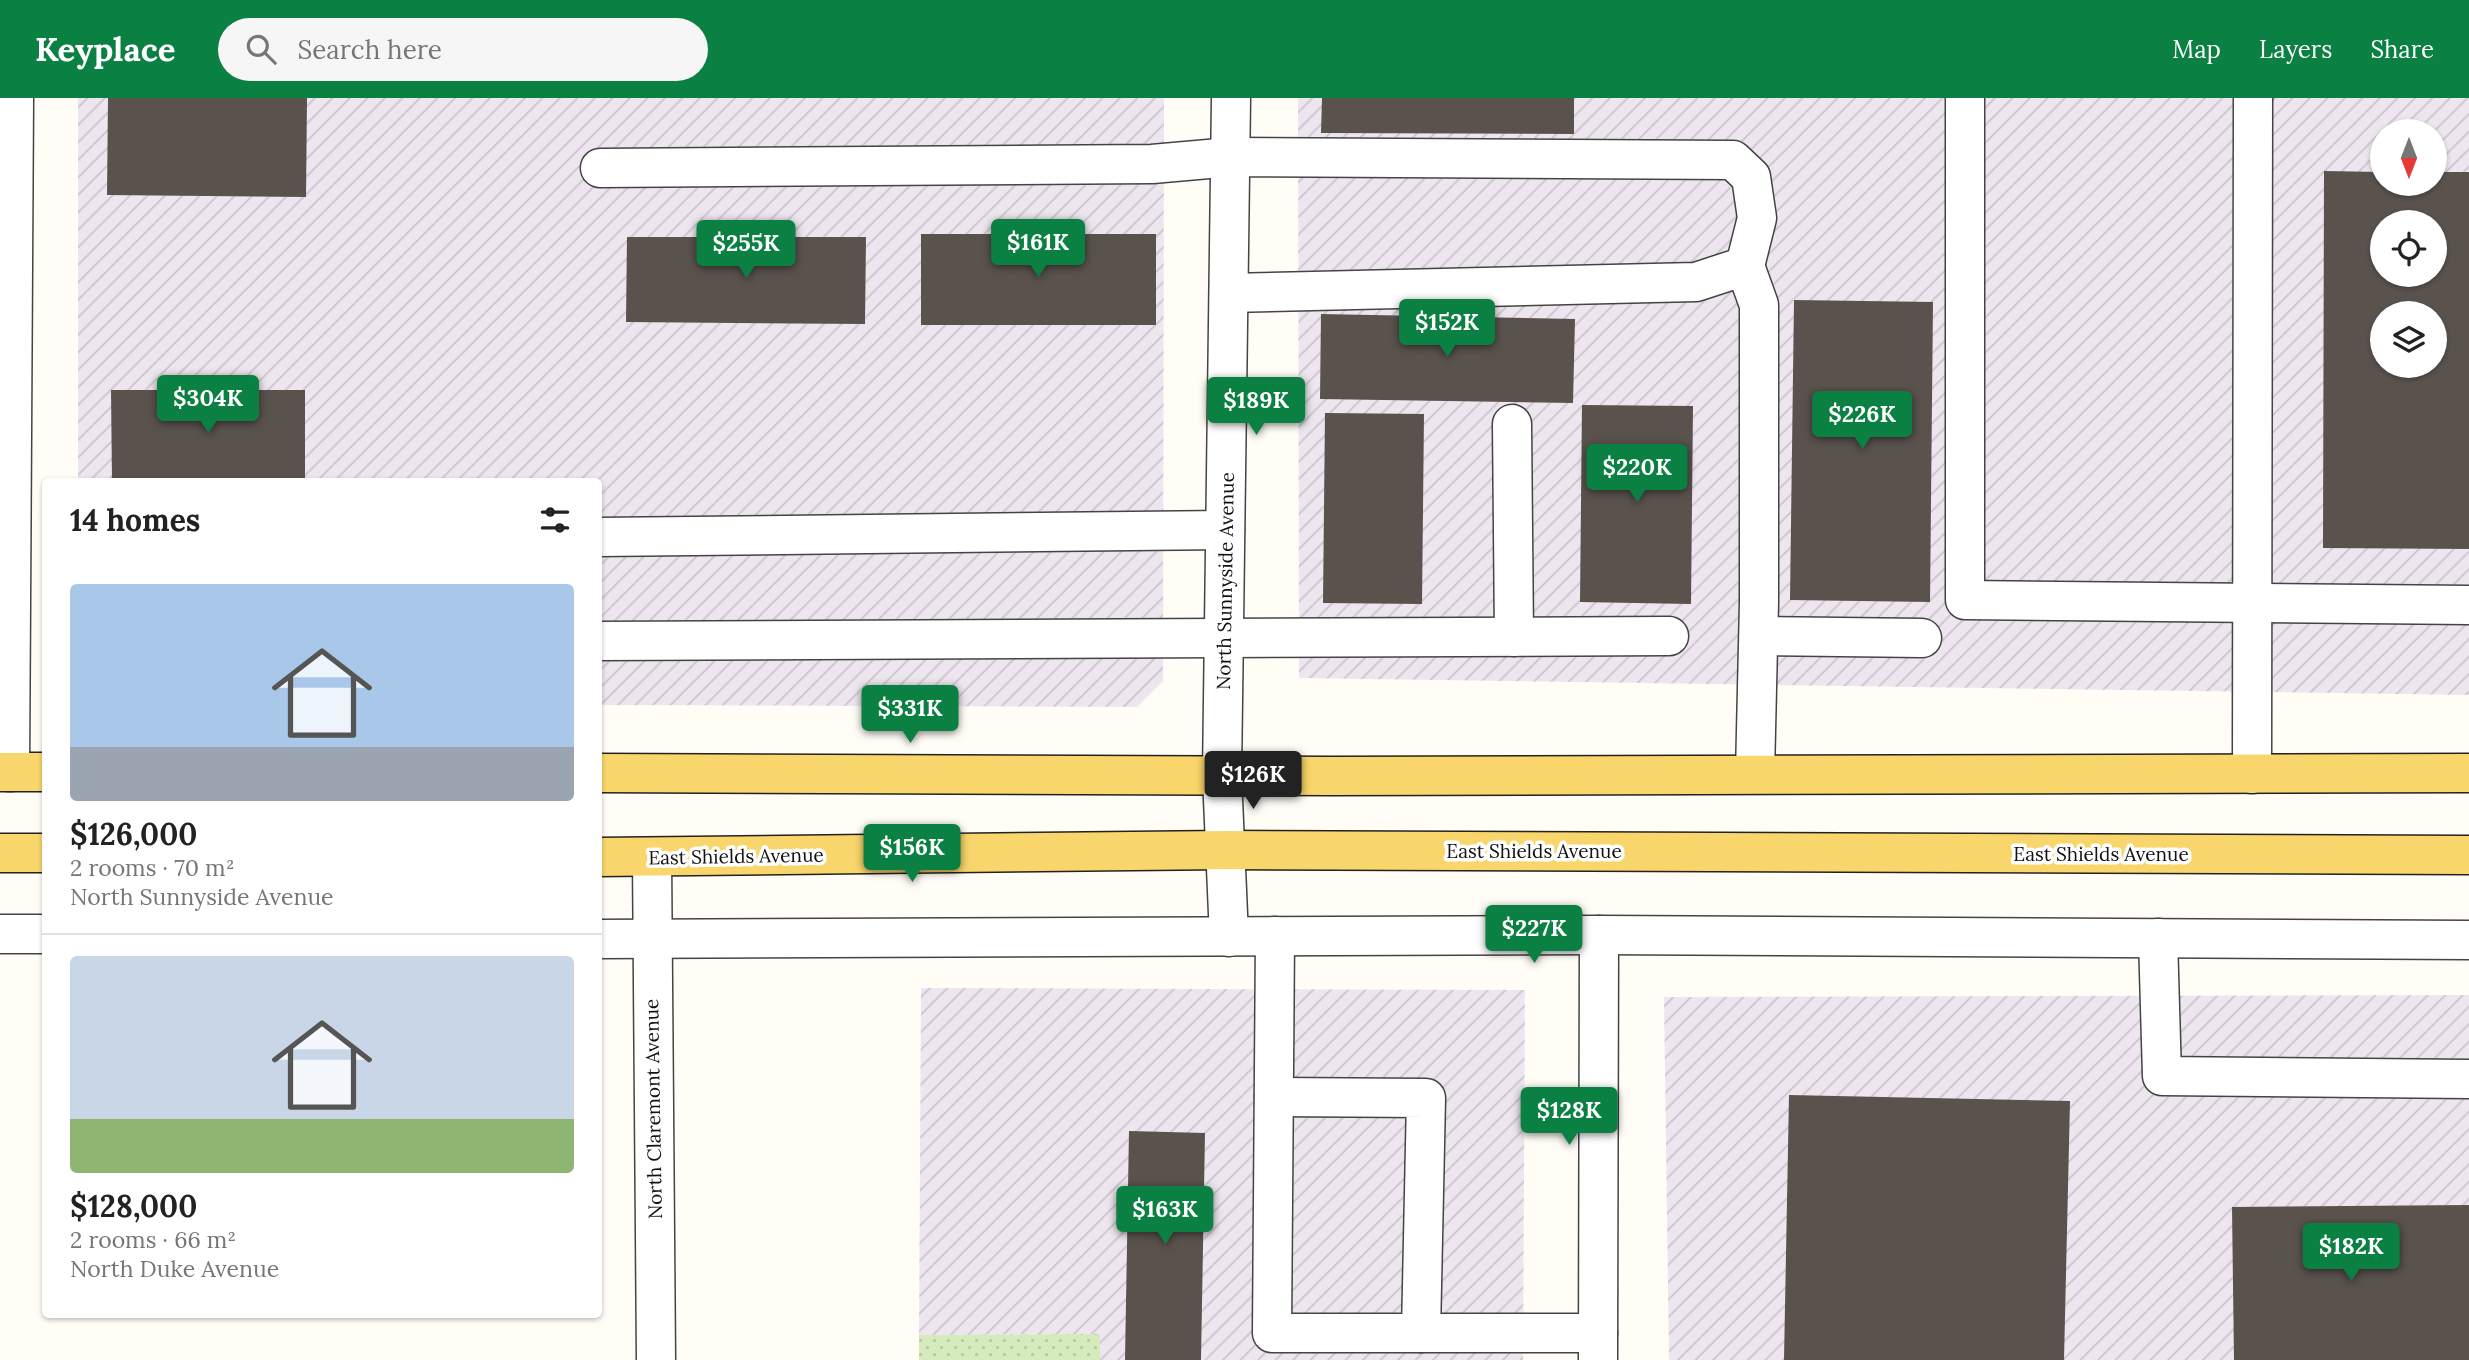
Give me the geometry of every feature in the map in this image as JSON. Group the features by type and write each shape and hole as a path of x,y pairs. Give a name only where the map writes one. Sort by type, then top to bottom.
{"main road":[{"path":"602,773 1222,776 2469,773"},
{"name":"East Shields Avenue","path":"602,857 1225,850 2469,855"},
{"path":"0,853 42,853"}],"street":[{"path":"13,98 6,344 5,613 18,772"},
{"name":"North Sunnyside Avenue","path":"1229,937 1222,776 1231,98"},
{"path":"1965,98 1965,600 2469,606"},
{"path":"2252,774 2253,98"},
{"path":"600,168 1152,164 1231,158 1733,160 1751,177 1757,218 1745,266 1759,305 1759,636 1755,774"},
{"path":"1229,293 1696,282 1745,266"},
{"path":"1512,424 1514,637"},
{"path":"602,537 1225,530"},
{"path":"602,641 1669,636"},
{"path":"1759,636 1922,638"},
{"name":"North Claremont Avenue","path":"652,857 656,1360"},
{"path":"0,934 42,934"},
{"path":"1275,936 1272,1334 1422,1334 1598,1347 1600,935"},
{"path":"602,940 1600,935 2469,940"},
{"path":"2158,938 2162,1076 2469,1079"},
{"path":"1273,1097 1426,1098 1422,1334"}],"shaded area":[{"path":"78,98 1164,98 1163,681 1137,707 602,705 602,478 78,478"},
{"path":"1298,98 2469,98 2469,695 1299,678"},
{"path":"921,988 1525,990 1523,1360 1100,1360 1100,1334 919,1335"},
{"path":"2469,995 2469,1360 1669,1360 1664,997"}],"green space":[{"path":"1100,1334 1100,1360 919,1360 919,1335"}],"building":[{"path":"108,98 307,98 306,197 107,195"},
{"path":"1322,98 1574,98 1574,134 1321,133"},
{"path":"2324,171 2370,172 2370,196 2447,196 2447,172 2469,172 2469,549 2323,548"},
{"path":"921,234 1156,234 1156,325 921,325"},
{"path":"627,237 866,237 865,324 626,322"},
{"path":"1794,300 1933,302 1930,602 1790,600"},
{"path":"1321,314 1575,319 1573,403 1320,399"},
{"path":"111,390 305,390 305,478 112,478"},
{"path":"1582,405 1693,406 1691,604 1580,602"},
{"path":"1325,413 1424,414 1422,604 1323,603"},
{"path":"1789,1095 2070,1101 2064,1360 1784,1360"},
{"path":"1129,1131 1205,1133 1201,1360 1125,1360"},
{"path":"2469,1205 2469,1360 2234,1360 2232,1207"}]}
